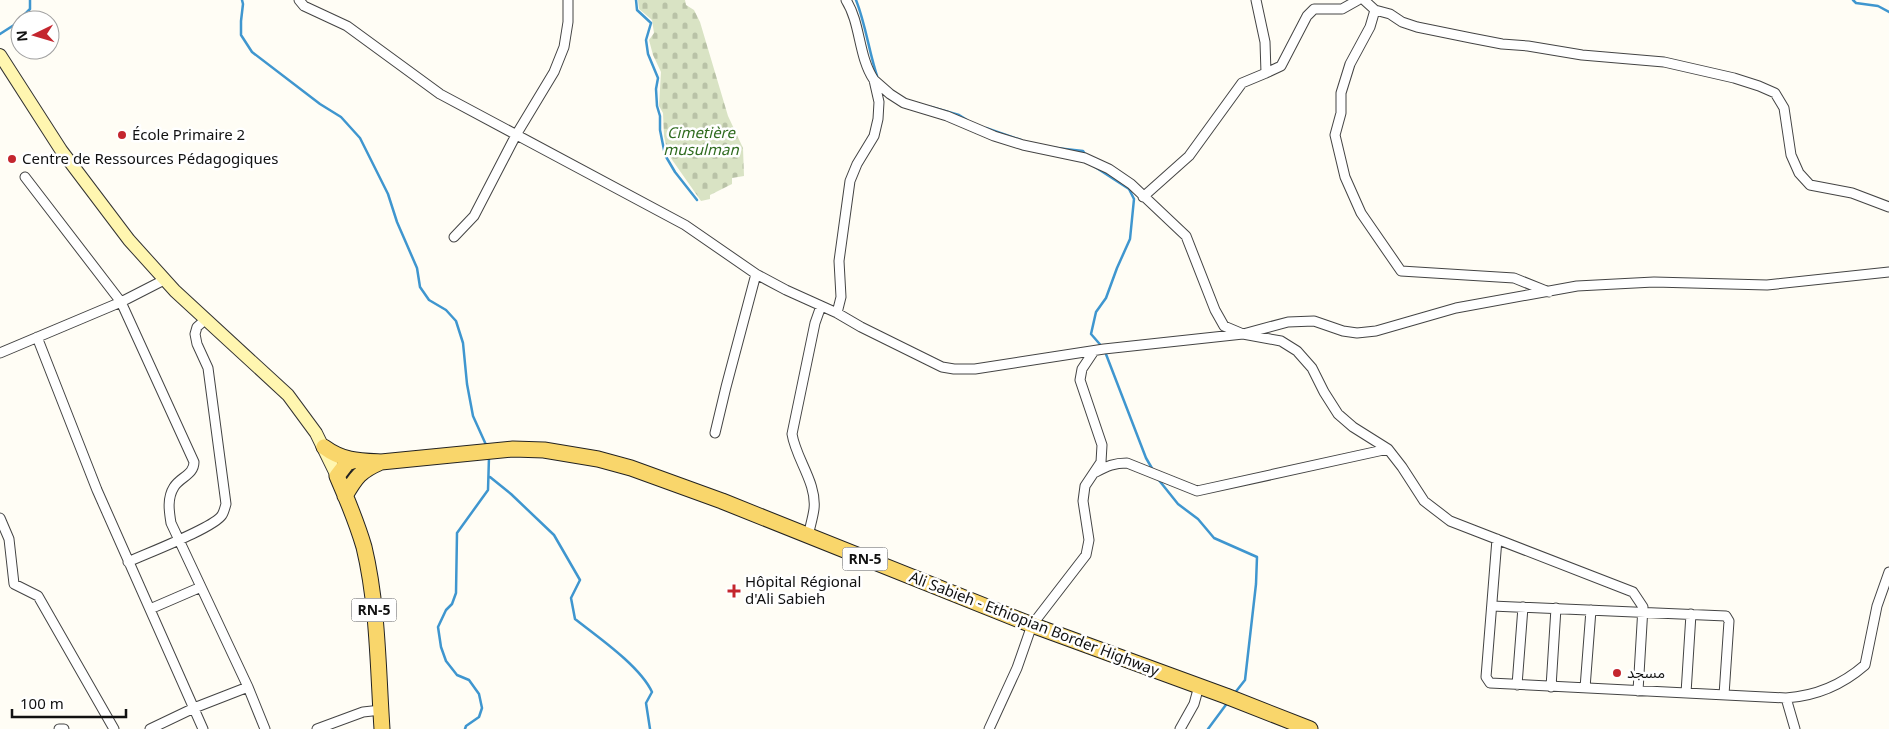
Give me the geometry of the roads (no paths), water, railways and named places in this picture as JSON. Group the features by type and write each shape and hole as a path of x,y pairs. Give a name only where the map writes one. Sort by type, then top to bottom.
{"main road":[{"name":"RN-5","path":"0,55 72,166 134,247 164,280 288,395 308,420 324,447 345,496 363,546 369,570 382,729"},
{"path":"324,447 341,458 356,460"},
{"name":"Ali Sabieh - Ethiopian Border Highway","path":"381,462 498,450 544,450 598,459 631,468 722,501 1032,625 1310,729"},
{"name":"RN-5","path":"356,460 381,462"},
{"path":"337,476 347,463 356,460"},
{"name":"RN-5","path":"345,496 356,476 369,467 381,462"}],"street":[{"path":"299,0 304,6 346,26 440,94 685,225 756,274 942,367 975,369 1158,342 1243,334 1288,322 1314,321 1343,331 1358,333 1376,331 1442,312 1577,286 1654,282 1767,285 1889,272"},
{"path":"454,237 474,216 516,135 554,72 564,46 568,22 568,0"},
{"path":"837,313 841,297 838,261 850,181 857,164 874,136 879,102 874,80 865,62 855,20 846,0"},
{"path":"1256,0 1265,42 1266,73"},
{"path":"1143,197 1189,156 1242,83 1280,66 1307,16 1314,9 1342,9 1358,0"},
{"path":"1364,0 1375,10 1390,14 1402,22 1417,27 1502,44 1528,46 1582,55 1664,62 1734,78 1759,86 1775,93 1784,108 1791,155 1799,173 1810,184 1852,193 1889,207"},
{"path":"1375,10 1370,27 1350,64 1341,93 1341,113 1335,135 1345,177 1361,213 1401,271 1514,278 1550,292"},
{"path":"874,80 904,103 947,116 994,136 1040,150 1085,158 1109,169 1131,184 1186,236 1215,310 1224,326 1243,334 1276,339 1297,351 1312,368 1338,414 1353,427 1388,449 1424,501 1450,521 1633,592 1643,607 1638,691"},
{"path":"25,177 121,302 194,462 192,471 173,488 170,498 171,523 248,687 265,729"},
{"path":"715,433 756,274"},
{"path":"0,353 121,302 164,280"},
{"path":"808,536 814,507 812,490 792,434 815,323 821,306"},
{"path":"128,562 178,540 222,516 226,504 208,368 197,344 195,334 197,327 206,319"},
{"path":"37,337 97,490 203,729"},
{"path":"989,729 1017,668 1032,625 1086,555 1089,540 1083,501 1085,486 1101,462 1102,445 1080,380 1082,368 1094,351"},
{"path":"1094,474 1106,466 1126,463 1198,491 1388,449"},
{"path":"0,518 9,539 14,584 38,596 114,729"},
{"path":"1496,539 1486,677 1490,683 1786,698 1818,693 1841,683 1865,665 1877,606 1889,572"},
{"path":"150,609 201,587"},
{"path":"1492,606 1726,616 1728,621 1724,695"},
{"path":"1517,685 1523,607"},
{"path":"1551,687 1556,608"},
{"path":"1585,688 1591,610"},
{"path":"1686,693 1691,614"},
{"path":"1180,729 1194,704 1199,686"},
{"path":"150,729 194,708 248,687"},
{"path":"1786,698 1795,729"},
{"path":"317,729 363,712 381,710"},
{"path":"59,729 64,729"}],"waterway":[{"path":"0,34 14,25 30,9 30,0"},
{"path":"242,0 241,35 252,52 320,104 341,117 360,138 388,194 397,222 417,268 420,287 429,300 446,310 456,321 463,343 467,384 473,416 487,447"},
{"path":"636,0 637,10 651,23 646,40 648,54 658,78 656,89 657,106 665,155 675,172 697,200"},
{"path":"856,0 878,79"},
{"path":"1853,0 1856,3 1878,6 1889,12"},
{"path":"931,107 959,115 967,120"},
{"path":"986,128 1021,140"},
{"path":"1056,148 1083,151 1085,154"},
{"path":"1092,165 1129,189 1134,199 1130,239 1106,298 1096,312 1091,334 1104,349 1146,458 1153,470"},
{"path":"465,729 466,726 479,717 482,708 479,694 469,680 457,675 446,661 441,647 438,627 446,610 452,604 456,593 457,533 488,490 489,457"},
{"path":"490,477 511,494 554,535 580,580 571,598 575,619 618,652 646,682 652,692 646,703 650,729"},
{"path":"1158,479 1178,504 1198,519 1214,538 1257,557 1256,584 1245,680 1234,694"},
{"path":"1208,729 1228,702"}],"place":[{"name":"École Primaire 2","path":"122,135"},
{"name":"Centre de Ressources Pédagogiques","path":"12,159"},
{"name":"Hôpital Régional d'Ali Sabieh","path":"734,591"},
{"name":"مسجد","path":"1617,673"}],"park label":[{"name":"Cimetière musulman","path":"701,142"}]}
